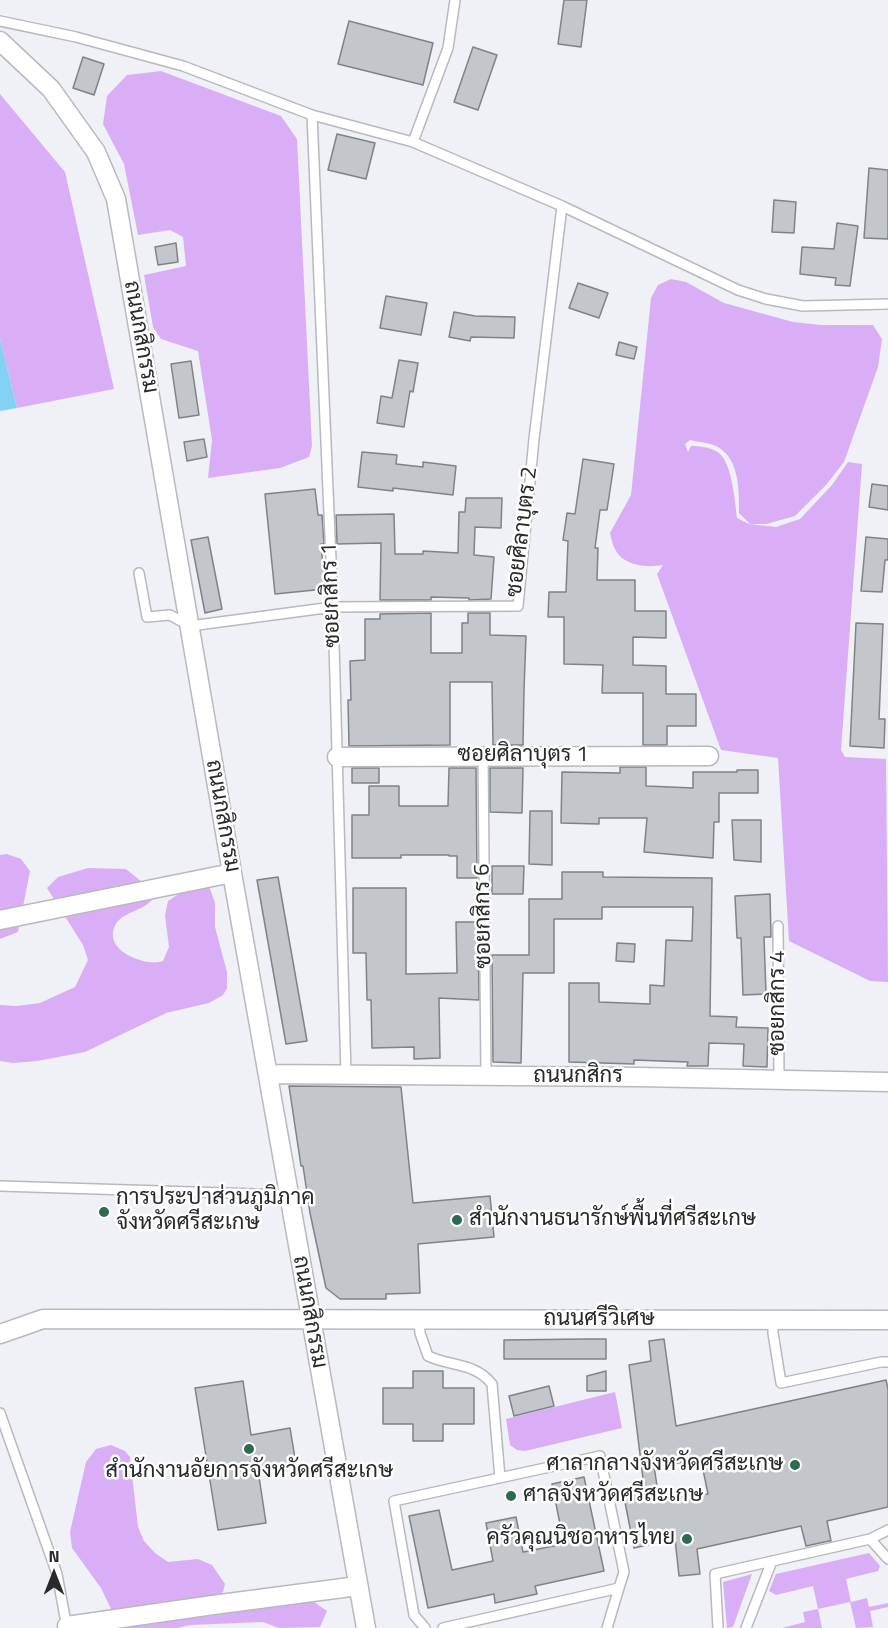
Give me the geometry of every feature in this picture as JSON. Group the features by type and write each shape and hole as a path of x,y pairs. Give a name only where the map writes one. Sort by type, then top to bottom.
{"street":[{"name":"ถนนกสิกรรม","path":"0,41 51,89 96,153 116,199 310,1320 366,1628"},
{"name":"ซอยศิลาบุตร 1","path":"337,757 709,756"},
{"path":"0,920 232,873"},
{"name":"ถนนกสิกร","path":"268,1074 888,1082"},
{"name":"ถนนศรีวิเศษ","path":"0,1334 43,1319 888,1320"},
{"path":"67,1627 358,1586"}],"lane":[{"path":"413,142 448,48 455,0"},
{"path":"0,21 76,37 183,66 312,115 413,142 562,206 738,290 766,299 803,306 888,304"},
{"name":"ซอยกสิกร 1","path":"312,115 333,607 346,1075"},
{"name":"ซอยศิลาบุตร 2","path":"190,626 333,607 518,606 534,438 562,206"},
{"path":"139,573 147,617 170,615 190,626"},
{"name":"ซอยกสิกร 6","path":"483,755 486,1076"},
{"name":"ซอยกสิกร 4","path":"778,926 779,1080"},
{"path":"0,1186 289,1195"},
{"path":"419,1320 420,1333 428,1356 441,1362 470,1367 485,1375 492,1384 500,1478"},
{"path":"774,1320 773,1333 782,1383 888,1362"},
{"path":"0,1413 57,1574 67,1627"},
{"path":"425,1628 414,1615 394,1501 600,1456 624,1572 607,1628"},
{"path":"718,1628 715,1574 870,1539 888,1530"},
{"path":"870,1539 888,1558"},
{"path":"746,1628 772,1561"},
{"path":"443,1628 619,1588"}],"shaded area":[{"path":"161,71 281,116 297,139 312,446 309,457 280,468 208,478 212,440 198,351 161,339 153,327 144,275 186,266 183,237 170,230 138,235 124,164 103,124 107,96 127,75"},
{"path":"0,94 65,172 114,389 17,408 0,339"},
{"path":"671,279 686,282 724,303 793,322 821,325 873,325 882,339 878,367 844,462 826,485 795,516 766,524 750,524 739,513 737,477 731,460 718,447 690,440 685,444 688,452 691,446 705,447 716,451 723,458 732,483 737,518 749,524 776,527 800,519 832,485 848,462 862,464 841,750 845,757 886,759 888,982 870,981 789,941 778,758 721,750 657,574 663,565 642,566 629,562 618,553 613,544 610,533 631,495 651,298 658,285"},
{"path":"7,854 21,859 30,871 18,932 0,939 0,855"},
{"path":"88,868 126,869 158,895 143,907 122,917 114,928 113,937 121,951 147,962 163,961 169,947 165,915 168,901 192,885 208,883 215,903 215,927 227,972 227,988 223,995 209,1003 166,1013 85,1052 37,1061 13,1063 0,1061 0,1005 17,1006 40,1003 75,987 88,960 83,945 47,888 58,877"},
{"path":"615,1392 622,1428 525,1451 517,1450 510,1445 506,1419"},
{"path":"111,1445 125,1451 130,1457 138,1527 144,1541 155,1553 168,1562 198,1559 212,1565 225,1584 223,1592 217,1598 307,1597 327,1611 320,1627 279,1628 263,1622 190,1625 177,1628 115,1628 113,1613 101,1588 72,1548 70,1532 86,1462 96,1449"},
{"path":"869,1553 880,1566 878,1571 846,1579 851,1602 867,1598 869,1607 888,1603 888,1607 870,1611 873,1627 856,1628 850,1602 818,1609 813,1586 776,1595 769,1591 776,1574"},
{"path":"752,1574 733,1627 727,1628 723,1582"},
{"path":"818,1609 822,1628 782,1628 805,1622 803,1612"}],"water":[{"path":"0,339 17,408 0,411"}],"building":[{"path":"564,0 587,0 581,47 558,44"},
{"path":"349,21 433,43 423,85 338,64"},
{"path":"473,47 497,55 478,110 454,102"},
{"path":"83,57 104,64 94,95 73,88"},
{"path":"337,134 375,143 366,179 328,170"},
{"path":"869,168 888,170 888,239 864,238"},
{"path":"774,200 796,202 794,233 772,232"},
{"path":"837,223 858,226 850,286 835,285 836,278 800,274 802,247 834,249"},
{"path":"176,243 178,262 158,265 155,247"},
{"path":"578,283 608,293 599,318 569,308"},
{"path":"386,296 427,303 421,335 380,328"},
{"path":"454,312 475,316 515,317 514,338 471,337 470,341 449,337"},
{"path":"619,342 637,347 634,359 616,355"},
{"path":"399,360 418,363 413,392 410,391 404,427 377,423 381,396 392,398"},
{"path":"191,361 199,415 179,418 171,364"},
{"path":"204,439 207,457 187,461 184,442"},
{"path":"362,452 397,455 396,464 423,467 423,462 456,466 453,495 393,488 393,491 358,487"},
{"path":"583,459 614,464 607,510 600,510 595,548 598,548 597,580 635,580 635,611 666,611 666,638 633,637 633,665 666,666 666,694 696,694 696,726 667,726 667,745 643,745 643,693 602,693 603,665 564,664 564,617 548,617 549,592 566,592 568,541 563,540 567,513 575,514"},
{"path":"872,484 888,486 888,510 869,507"},
{"path":"315,489 318,515 322,515 324,544 321,544 325,589 275,594 265,494"},
{"path":"466,498 502,498 501,528 475,527 474,555 494,557 491,599 431,597 431,600 380,600 381,543 337,544 336,515 394,514 395,554 423,554 423,551 458,553 459,512 465,512"},
{"path":"208,537 222,609 205,613 191,540"},
{"path":"866,537 888,539 888,560 885,560 882,592 861,591"},
{"path":"431,613 431,653 462,653 462,623 468,623 468,613 490,613 490,635 526,636 523,745 493,745 492,682 450,682 450,745 349,746 350,661 365,660 365,619 380,619 380,614"},
{"path":"856,623 883,624 879,719 885,719 884,748 850,746"},
{"path":"620,767 646,767 646,786 693,788 693,772 758,770 758,793 719,793 719,822 714,822 713,858 644,852 647,818 599,818 599,824 561,823 562,772 620,773"},
{"path":"352,768 379,768 379,783 352,783"},
{"path":"449,768 476,768 477,878 457,878 457,856 401,855 401,858 352,858 352,815 369,815 369,786 399,786 399,806 448,806"},
{"path":"490,768 523,768 522,813 490,812"},
{"path":"530,811 552,811 552,865 529,864"},
{"path":"732,820 761,820 761,862 734,860"},
{"path":"492,866 524,866 523,894 492,894"},
{"path":"562,872 603,872 603,877 712,878 710,1016 737,1017 736,1027 768,1028 767,1067 743,1066 744,1044 709,1043 708,1066 687,1066 688,1062 634,1060 634,1064 569,1062 569,983 599,983 599,1002 650,1004 650,985 664,986 666,940 692,941 693,907 602,907 602,919 554,919 554,973 523,973 521,1063 493,1062 492,955 529,955 529,899 562,899"},
{"path":"278,877 307,1041 286,1044 257,880"},
{"path":"353,888 406,888 406,974 457,973 456,922 478,922 479,1000 439,998 440,1058 414,1059 414,1047 372,1048 371,1000 367,1000 366,953 353,953"},
{"path":"770,894 771,937 764,937 766,994 743,995 741,938 737,938 735,896"},
{"path":"617,943 635,944 634,962 616,961"},
{"path":"289,1086 401,1087 413,1203 490,1196 494,1237 418,1244 420,1293 386,1294 386,1299 340,1299 326,1288 310,1213 303,1166 301,1166"},
{"path":"606,1339 606,1359 504,1359 504,1340"},
{"name":"ศาลากลางจังหวัดศรีสะเกษ","path":"664,1339 676,1426 886,1380 888,1389 888,1507 827,1521 831,1541 806,1546 801,1526 697,1549 700,1574 679,1576 675,1539 634,1548 623,1492 644,1487 629,1365 651,1361 649,1341","holes":["701,1460 708,1494 659,1499 654,1466"]},
{"path":"413,1371 443,1371 443,1388 474,1388 474,1424 443,1424 443,1441 413,1441 413,1424 383,1424 383,1388 413,1388"},
{"path":"606,1371 606,1391 587,1391 587,1376"},
{"name":"สำนักงานอัยการจังหวัดศรีสะเกษ","path":"243,1381 251,1435 290,1428 296,1464 258,1470 266,1523 218,1530 195,1388"},
{"path":"549,1386 554,1406 514,1416 509,1396"},
{"path":"584,1477 604,1571 535,1586 537,1594 495,1603 494,1594 428,1608 409,1516 439,1510 452,1570 493,1561 486,1523 516,1517 523,1552 564,1544 552,1484"}],"place":[{"name":"การประปาส่วนภูมิภาค จังหวัดศรีสะเกษ","path":"104,1212"},
{"name":"สำนักงานธนารักษ์พื้นที่ศรีสะเกษ","path":"457,1220"},
{"name":"สำนักงานอัยการจังหวัดศรีสะเกษ","path":"249,1449"},
{"name":"ศาลากลางจังหวัดศรีสะเกษ","path":"795,1465"},
{"name":"ศาลจังหวัดศรีสะเกษ","path":"511,1496"},
{"name":"ครัวคุณนิชอาหารไทย","path":"687,1539"}]}
